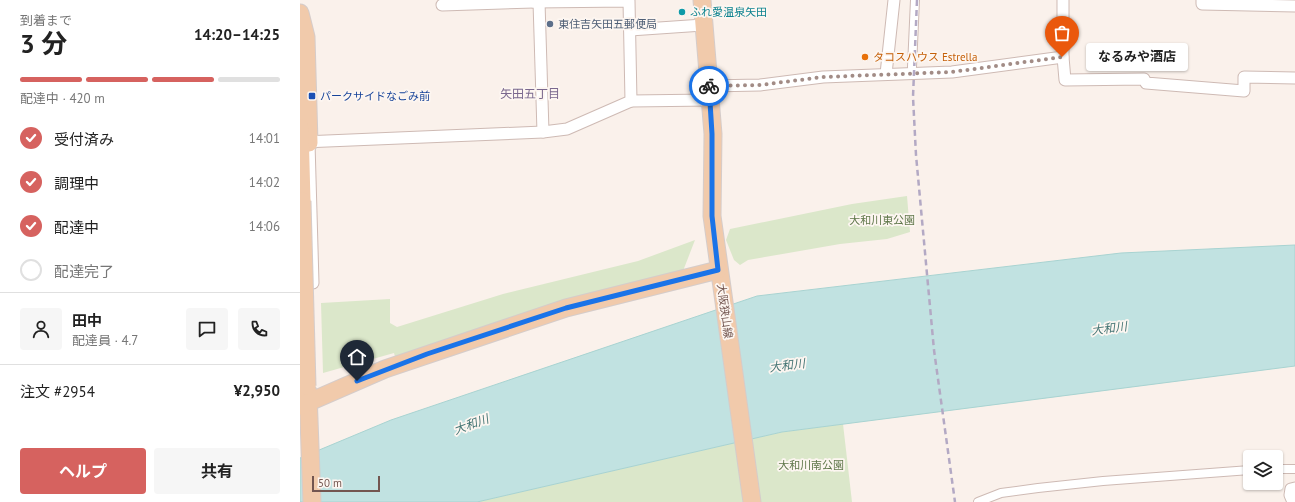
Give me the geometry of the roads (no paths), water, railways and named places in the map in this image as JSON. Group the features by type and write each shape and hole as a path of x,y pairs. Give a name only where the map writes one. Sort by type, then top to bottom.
{"main road":[{"name":"大阪狭山線","path":"702,0 712,134 712,216 719,275 752,502"},
{"path":"300,13 306,37 302,201 306,401 312,502"},
{"path":"300,122 303,142"},
{"path":"306,401 385,369 566,308 719,275"},
{"path":"300,486 300,502"}],"street":[{"path":"886,74 894,0"},
{"path":"912,67 915,0"},
{"path":"1063,0 1062,57 1065,80 1144,79 1146,83 1244,91 1244,77 1295,78"},
{"path":"1202,0 1202,4 1295,6"},
{"path":"536,1 543,132"},
{"path":"442,5 536,1 629,1 631,101"},
{"path":"630,30 703,25"},
{"path":"313,283 303,142 543,132 567,129 631,101 709,93 823,77 952,72 1062,57"},
{"path":"1283,469 1295,469"},
{"path":"978,502 1001,493 1038,488 1103,481 1243,471"},
{"path":"1293,502 1290,495 1292,489 1295,488"}],"water":[{"name":"大和川","path":"1295,245 1295,366 782,432 477,502 300,502 300,458 391,420 757,296 1121,253"}],"railway":[{"path":"917,0 913,97 916,155 934,350 955,502"}],"place":[{"name":"ふれ愛温泉矢田","path":"682,12"},
{"name":"東住吉矢田五郵便局","path":"550,24"},
{"name":"タコスハウス Estrella","path":"865,57"},
{"name":"なるみや酒店","path":"1062,57"},
{"name":"パークサイドなごみ前","path":"312,96"}],"district":[{"name":"矢田五丁目","path":"530,93"}],"park label":[{"name":"大和川東公園","path":"882,220"},
{"name":"大和川南公園","path":"811,465"}]}
